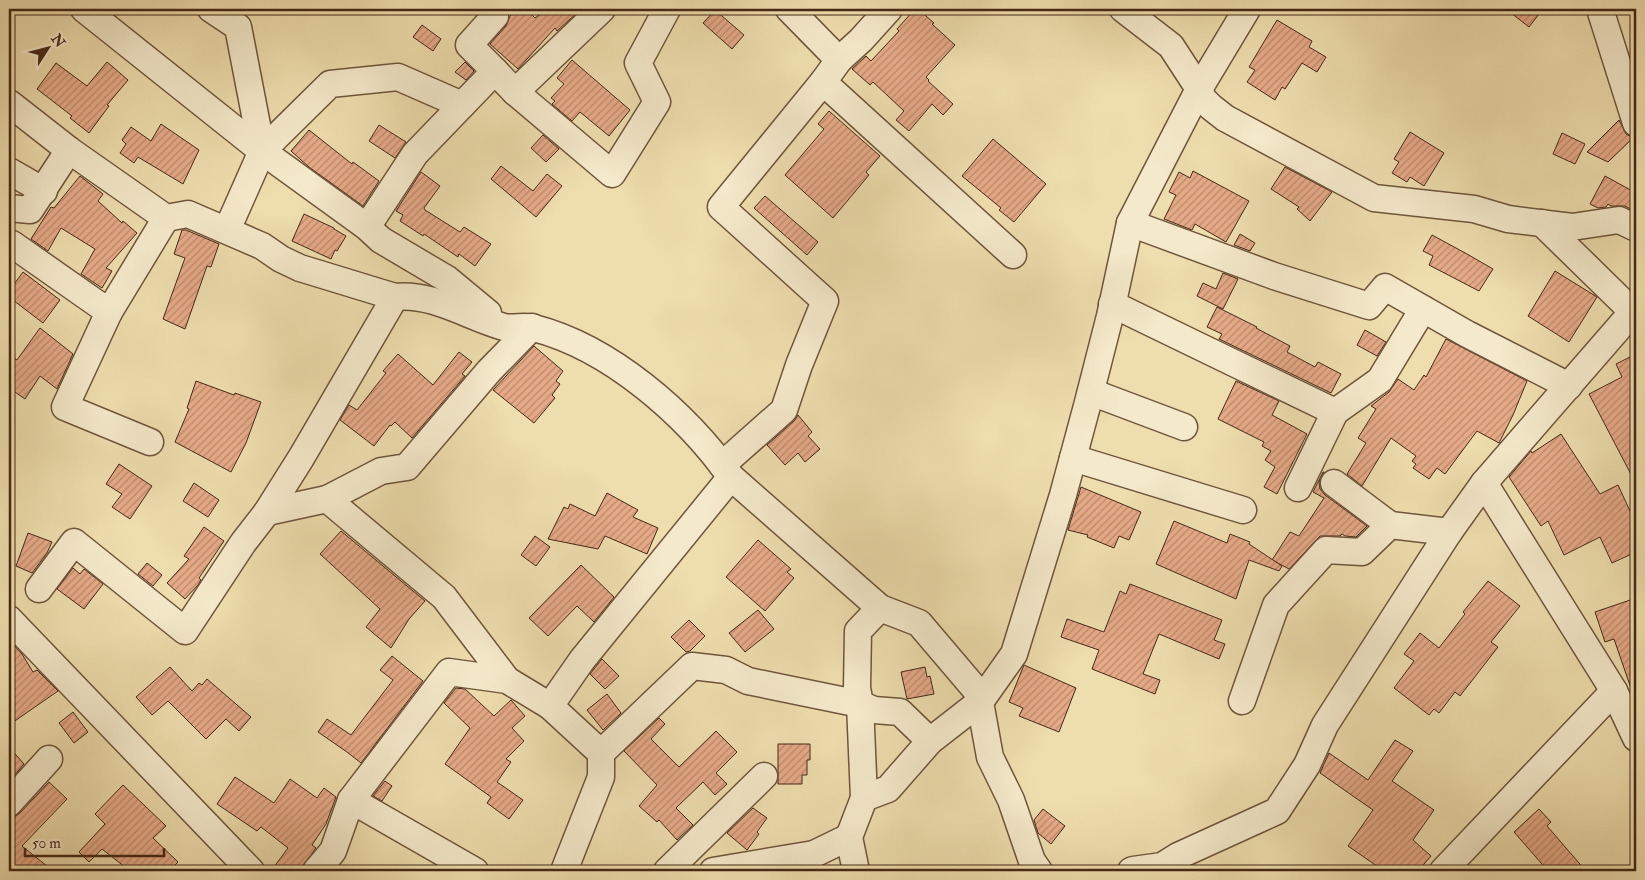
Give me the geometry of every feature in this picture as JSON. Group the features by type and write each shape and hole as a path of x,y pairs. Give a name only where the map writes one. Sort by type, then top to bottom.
{"street":[{"path":"84,9 262,151 367,227 381,240 447,279 506,328"},
{"path":"211,9 238,27 262,151"},
{"path":"494,9 495,16 469,45 515,92 612,174 658,102 638,64 667,9"},
{"path":"515,92 602,9"},
{"path":"789,9 839,60"},
{"path":"550,706 582,660 726,471 784,410 798,366 825,302 721,208 839,60 861,40 889,9"},
{"path":"1123,9 1171,46 1199,88 1204,99 1225,118 1374,198 1474,209 1508,219 1572,227 1619,220 1636,228"},
{"path":"864,798 888,789 930,741 980,702 1014,654 1091,392 1130,223 1199,88 1247,9"},
{"path":"1600,9 1636,123"},
{"path":"367,227 415,154 495,70"},
{"path":"228,230 262,151 330,84 398,77 462,105"},
{"path":"823,82 1013,255"},
{"path":"9,102 69,150 166,218 188,214 262,246 281,259 300,268 395,297 408,296 440,302 506,328 532,327 569,340 636,379 684,421 726,471 880,608 919,623 976,690 990,758 1011,800 1032,860 1039,871"},
{"path":"69,150 27,203 11,248 109,312"},
{"path":"9,171 27,203"},
{"path":"150,442 65,407 109,312 166,218"},
{"path":"1130,223 1274,276 1369,306 1384,287 1569,386"},
{"path":"1131,871 1162,866 1178,856 1277,811 1307,765 1325,725 1449,532 1484,483 1634,310 1542,223"},
{"path":"39,589 74,542 185,631 243,543 267,512 301,458 395,297"},
{"path":"1112,304 1335,412"},
{"path":"1298,488 1335,412 1380,380 1423,309"},
{"path":"267,512 327,499 381,471 407,467 489,372 532,327"},
{"path":"1091,392 1184,427"},
{"path":"1073,458 1243,510"},
{"path":"1334,483 1390,525 1449,532"},
{"path":"1484,483 1614,691 1636,738"},
{"path":"327,499 444,597 507,680 550,706 601,752"},
{"path":"1242,701 1276,605 1326,550 1362,552 1390,525"},
{"path":"856,871 849,837 864,798 860,704 857,688 858,631 880,608"},
{"path":"9,618 251,871"},
{"path":"564,871 601,777 601,752 692,666 726,670 748,681 860,704 874,710 900,712 930,741"},
{"path":"316,871 334,851 351,800 449,672 507,680"},
{"path":"1443,871 1614,691"},
{"path":"9,803 49,759"},
{"path":"667,871 764,776"},
{"path":"351,800 475,871"},
{"path":"795,871 814,854 849,837"},
{"path":"713,871 814,854"}],"building":[{"path":"517,9 526,9 535,18 547,9 581,9 557,31 555,28 518,69 490,44 506,26 510,16"},
{"path":"915,9 918,9 934,23 932,24 955,45 926,77 953,104 943,115 932,104 909,131 896,120 904,111 873,82 870,85 852,69 866,56 871,61 899,31 897,29"},
{"path":"1506,9 1543,9 1529,27"},
{"path":"715,10 744,35 732,49 703,23"},
{"path":"1277,20 1312,41 1309,47 1326,57 1317,72 1302,63 1285,89 1282,87 1275,100 1247,82 1255,70 1249,67"},
{"path":"422,25 441,39 433,51 413,37"},
{"path":"572,60 630,110 609,136 580,112 572,121 552,104 555,101 551,98 564,84 557,78"},
{"path":"107,62 128,80 107,105 109,106 89,133 70,118 72,116 37,89 56,63 87,86"},
{"path":"465,62 474,71 466,80 455,72"},
{"path":"829,111 880,156 866,172 869,175 833,218 785,175 824,129 818,124"},
{"path":"1619,120 1626,134 1633,138 1608,162 1587,152"},
{"path":"161,124 199,150 183,184 138,157 134,163 120,153 126,144 122,140 131,127 151,141"},
{"path":"379,125 406,142 395,158 369,141"},
{"path":"309,130 352,164 353,162 379,181 363,206 309,167 291,151"},
{"path":"1410,132 1444,153 1424,186 1410,177 1407,182 1392,173 1399,162 1394,159"},
{"path":"1562,133 1585,144 1575,164 1553,154"},
{"path":"543,135 559,149 546,162 531,148"},
{"path":"993,139 1046,184 1014,222 999,210 1001,208 962,176"},
{"path":"501,166 533,191 547,174 562,186 536,217 491,179"},
{"path":"1285,167 1332,192 1310,221 1297,209 1299,207 1271,189"},
{"path":"1193,171 1249,201 1226,242 1195,224 1192,230 1164,219 1176,195 1169,192 1179,172 1190,178"},
{"path":"421,172 440,186 424,208 425,210 460,232 464,227 491,244 475,266 459,254 458,257 424,234 423,236 400,221 403,215 396,211"},
{"path":"80,176 103,194 98,201 122,223 123,221 137,233 106,268 112,271 102,288 81,274 95,249 61,228 48,251 31,239 51,207 54,208"},
{"path":"1605,176 1636,193 1636,212 1625,206 1611,206 1608,204 1606,207 1598,208 1590,204"},
{"path":"765,196 818,242 807,255 754,208"},
{"path":"304,214 334,228 346,236 337,251 335,250 331,259 292,241"},
{"path":"182,230 219,244 211,267 207,266 185,329 163,319 185,258 174,254"},
{"path":"1240,234 1255,243 1250,251 1234,245"},
{"path":"1432,235 1493,269 1479,291 1429,265 1433,256 1423,251"},
{"path":"1555,271 1597,297 1569,342 1528,316"},
{"path":"23,272 60,300 43,323 9,297 9,291"},
{"path":"1223,273 1238,279 1223,309 1197,296 1203,283 1216,289"},
{"path":"1217,307 1290,346 1287,352 1315,367 1318,362 1341,374 1331,393 1219,339 1222,334 1207,327"},
{"path":"40,328 73,354 57,389 40,376 25,399 9,388 9,355 17,360"},
{"path":"1365,330 1386,342 1377,356 1357,345"},
{"path":"1446,339 1527,381 1499,443 1477,431 1445,474 1437,468 1429,479 1413,468 1416,464 1412,461 1416,456 1391,438 1362,486 1347,474 1366,443 1358,438 1376,409 1371,406 1389,392 1398,379 1414,390 1424,375 1426,377"},
{"path":"534,346 563,371 556,381 560,384 552,395 555,398 534,423 493,390"},
{"path":"459,352 472,362 462,374 465,376 412,438 395,422 390,425 374,446 340,420 349,405 357,410 386,373 383,371 398,354 433,385"},
{"path":"1636,354 1636,484 1589,394 1622,377 1616,364"},
{"path":"196,381 234,395 235,393 261,402 246,443 231,472 175,442 189,409 187,408"},
{"path":"1236,381 1279,401 1272,415 1307,434 1277,494 1264,487 1275,467 1265,460 1271,451 1262,446 1264,442 1218,419"},
{"path":"798,415 812,432 808,436 820,449 805,462 798,453 785,465 767,445 794,421"},
{"path":"1561,434 1600,494 1618,485 1636,524 1636,552 1612,563 1600,537 1564,555 1548,521 1541,526 1509,477 1531,451 1532,453"},
{"path":"119,464 152,486 130,519 112,507 122,494 106,484"},
{"path":"1323,472 1319,482 1320,489 1325,495 1367,526 1356,537 1342,534 1340,536 1320,536 1289,569 1272,560 1290,532 1299,536 1324,498 1313,492"},
{"path":"194,483 219,500 208,517 183,501"},
{"path":"1081,487 1141,512 1129,540 1119,536 1114,548 1087,537 1088,535 1068,530"},
{"path":"607,493 638,510 633,517 658,528 647,554 605,536 598,549 548,539 564,507 568,509 570,504 595,516"},
{"path":"1174,521 1227,543 1230,534 1250,542 1249,544 1282,566 1279,571 1249,560 1236,599 1156,564"},
{"path":"204,527 224,541 199,578 201,580 198,585 185,599 167,583 189,559 184,556"},
{"path":"341,531 425,601 409,619 391,648 366,627 380,609 320,554"},
{"path":"28,533 52,542 47,553 32,573 16,566"},
{"path":"535,536 550,547 536,566 521,555"},
{"path":"758,540 791,569 787,572 794,578 765,611 726,577"},
{"path":"147,563 162,575 153,586 138,574"},
{"path":"581,565 614,597 594,622 577,606 548,636 529,618"},
{"path":"73,568 80,574 84,569 103,584 84,609 57,589"},
{"path":"1488,581 1520,606 1491,642 1498,647 1460,696 1455,692 1439,713 1434,709 1429,715 1394,688 1414,661 1404,654 1420,633 1439,648 1465,614 1463,612"},
{"path":"1130,584 1222,620 1214,640 1225,644 1219,659 1159,634 1143,674 1160,680 1155,694 1092,669 1099,650 1061,637 1067,619 1104,632 1120,591 1126,594"},
{"path":"1636,598 1636,697 1634,697 1614,639 1605,642 1595,612"},
{"path":"758,610 774,629 745,652 729,633"},
{"path":"689,620 705,636 690,651 686,652 671,637"},
{"path":"9,640 22,654 33,672 37,670 58,691 9,725"},
{"path":"392,656 423,681 361,763 318,732 327,719 351,735 393,680 380,670"},
{"path":"602,659 619,676 605,689 590,674"},
{"path":"1024,665 1076,688 1059,732 1019,716 1023,708 1009,702"},
{"path":"170,667 192,691 199,683 202,685 207,679 251,717 239,731 226,719 206,739 168,701 152,715 136,697"},
{"path":"925,667 927,677 930,676 934,694 907,699 901,672"},
{"path":"456,688 465,689 494,716 511,700 525,716 512,728 524,741 506,759 511,762 497,782 523,800 509,819 487,803 491,797 445,764 470,728 444,703"},
{"path":"607,694 621,713 603,730 587,710"},
{"path":"73,712 88,732 74,743 59,723"},
{"path":"659,718 665,724 651,739 679,767 716,731 737,752 716,773 727,784 715,795 703,782 676,808 693,825 677,840 659,820 657,822 639,806 657,785 624,751"},
{"path":"1395,740 1413,751 1392,781 1434,810 1413,840 1431,856 1418,871 1384,871 1348,846 1373,810 1320,773 1329,753 1368,780"},
{"path":"778,744 810,744 810,760 807,760 807,775 802,775 802,784 778,784"},
{"path":"9,747 24,764 13,777 9,772"},
{"path":"235,777 274,803 290,779 317,798 324,788 336,797 326,824 312,845 316,848 302,867 300,866 294,871 271,871 288,848 261,827 257,831 217,804"},
{"path":"385,781 392,786 382,801 373,796"},
{"path":"49,782 67,799 22,846 53,871 9,871 9,818 20,813"},
{"path":"123,785 166,826 153,838 178,862 169,871 130,871 102,849 89,862 79,852 105,824 95,814"},
{"path":"753,808 767,818 757,832 759,834 747,850 727,833"},
{"path":"1043,809 1065,826 1051,844 1038,833 1034,820"},
{"path":"1539,809 1551,822 1547,826 1586,871 1548,871 1514,832"}]}
